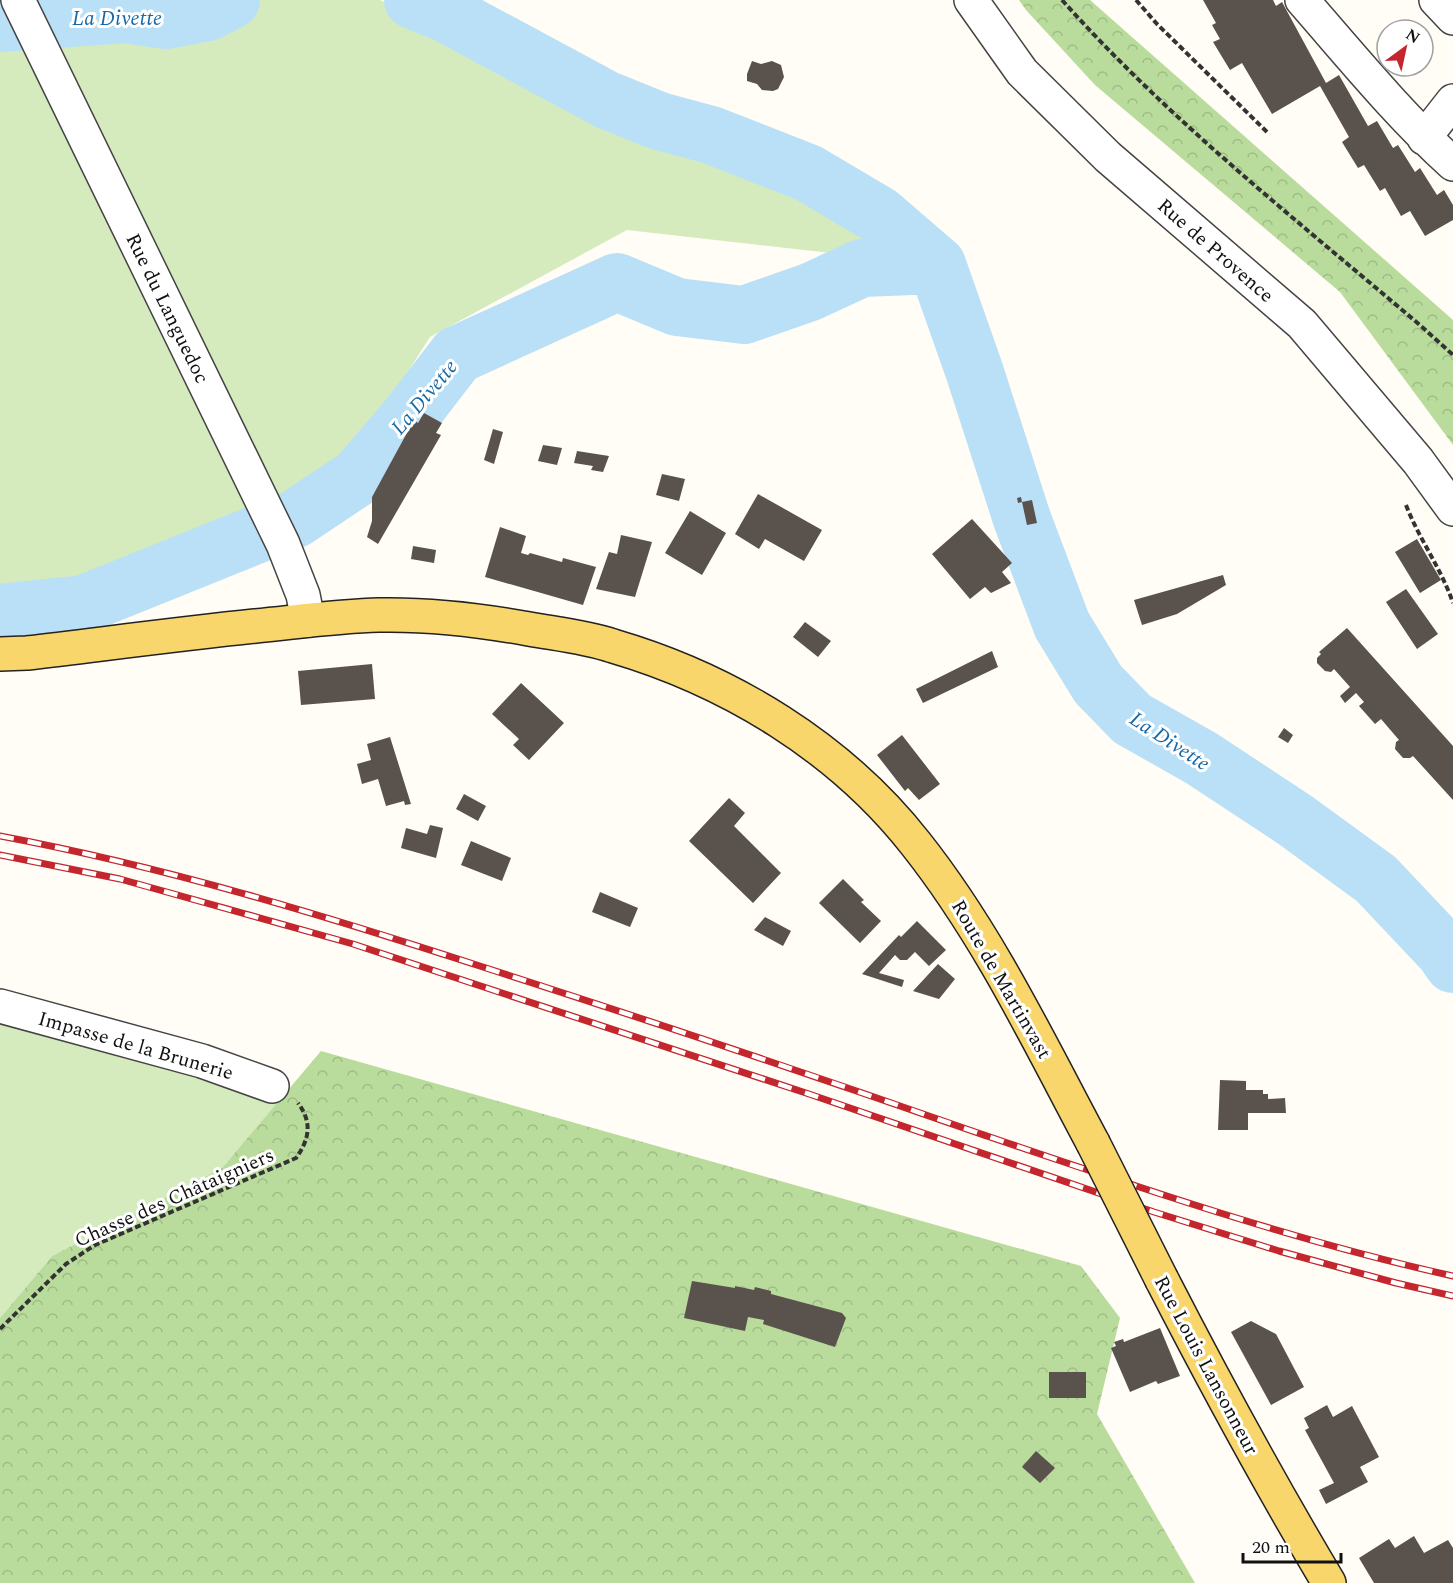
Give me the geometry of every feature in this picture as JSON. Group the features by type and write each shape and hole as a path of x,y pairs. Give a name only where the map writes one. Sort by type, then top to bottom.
{"main road":[{"name":"Route de Martinvast","path":"13,654 308,620 378,615 404,616 490,621 579,637 667,664 725,690 774,717 828,757 873,796 915,842 963,908 1005,977 1093,1143"},
{"name":"Rue Louis Lansonneur","path":"1093,1143 1216,1386 1329,1583"}],"street":[{"name":"Rue du Languedoc","path":"18,0 283,544 303,595 308,620"},
{"name":"Rue de Provence","path":"971,0 1022,72 1108,157 1302,324 1418,461 1453,509"},
{"path":"1302,0 1424,138 1453,164"},
{"path":"1436,0 1453,18"},
{"path":"1424,138 1453,101"},
{"name":"Impasse de la Brunerie","path":"0,1005 202,1061 272,1086"}],"path":[{"path":"1062,0 1087,28 1197,135 1453,355"},
{"path":"1136,0 1157,24 1268,133"},
{"path":"1418,461 1402,492 1410,515 1449,590 1453,603"},
{"name":"Chasse des Châtaigniers","path":"0,1329 66,1264 95,1245 296,1158 304,1147 309,1133 307,1121 302,1108 292,1095 272,1086"}],"green space":[{"path":"0,0 67,0 102,20 243,0 380,0 619,116 813,144 904,204 937,265 627,230 430,337 354,456 250,538 17,601 0,600"},
{"path":"1019,0 1090,0 1453,320 1453,445 1340,292 1095,85"},
{"path":"0,1021 279,1101 222,1168 52,1256 0,1318"},
{"path":"321,1051 1081,1266 1120,1318 1097,1414 1195,1583 0,1583 0,1318 52,1256 222,1168"}],"building":[{"path":"1203,0 1273,0 1276,6 1282,2 1326,83 1339,75 1368,126 1377,121 1393,148 1398,145 1415,172 1420,168 1437,195 1444,190 1453,205 1453,220 1425,236 1410,211 1401,216 1385,188 1380,191 1364,165 1358,168 1342,142 1349,137 1320,86 1272,114 1242,63 1230,70 1213,42 1220,39 1212,25 1216,23"},
{"path":"752,61 761,64 772,61 781,65 784,77 778,89 762,90 757,84 747,81"},
{"path":"424,413 442,423 436,433 441,435 378,544 367,537 372,521 372,497 414,420 418,423"},
{"path":"493,429 503,432 494,464 484,460"},
{"path":"543,445 562,448 557,465 538,461"},
{"path":"577,451 609,456 603,472 591,470 593,466 574,463"},
{"path":"662,474 685,479 679,501 656,495"},
{"path":"758,494 822,530 804,561 765,539 759,549 735,534"},
{"path":"1032,500 1037,523 1027,525 1022,502"},
{"path":"690,511 726,533 702,575 665,553"},
{"path":"972,519 1012,563 1002,572 1011,583 991,593 985,587 970,599 932,554"},
{"path":"500,527 526,536 521,553 528,555 530,553 562,562 563,558 596,567 583,605 485,577"},
{"path":"621,535 652,542 635,597 596,589 609,552 617,554"},
{"path":"1417,539 1441,580 1420,593 1395,552"},
{"path":"413,546 436,550 434,563 411,559"},
{"path":"1223,575 1226,585 1177,614 1142,625 1134,600"},
{"path":"1406,589 1438,634 1417,649 1386,602"},
{"path":"805,622 831,641 818,657 793,637"},
{"path":"1347,628 1453,746 1453,800 1413,756 1403,758 1395,749 1396,742 1399,740 1381,719 1375,724 1359,706 1364,702 1356,693 1345,703 1340,696 1350,687 1334,669 1331,672 1325,671 1317,663 1317,658 1321,654 1319,652"},
{"path":"992,651 998,667 923,703 916,689"},
{"path":"372,664 375,699 301,705 298,671"},
{"path":"521,683 564,723 529,760 513,745 519,739 492,714"},
{"path":"1284,728 1293,735 1288,743 1278,737"},
{"path":"902,735 940,784 919,800 908,788 905,791 877,755"},
{"path":"390,737 411,804 405,805 404,801 386,806 378,779 362,784 357,764 371,760 367,744"},
{"path":"464,794 486,806 478,821 456,809"},
{"path":"729,798 745,813 734,826 781,873 753,903 689,841"},
{"path":"430,825 443,828 436,858 401,848 406,828 427,834"},
{"path":"471,841 511,858 502,881 461,865"},
{"path":"843,879 864,900 861,902 881,921 860,943 819,903"},
{"path":"600,892 638,908 630,927 592,912"},
{"path":"765,917 791,931 783,946 754,930"},
{"path":"917,921 946,950 929,966 915,952 907,960 900,960 895,955 879,973 904,980 902,987 862,974 899,935 901,937"},
{"path":"938,964 955,979 939,999 913,991"},
{"path":"1220,1080 1246,1081 1246,1090 1263,1090 1263,1094 1268,1094 1268,1099 1285,1098 1286,1113 1248,1113 1248,1130 1218,1130"},
{"path":"692,1281 754,1290 755,1287 771,1291 771,1294 842,1313 846,1318 835,1347 763,1324 764,1320 748,1317 745,1331 684,1318"},
{"path":"1251,1321 1276,1334 1304,1387 1271,1405 1231,1332"},
{"path":"1160,1328 1180,1376 1158,1384 1156,1381 1130,1392 1111,1348 1116,1346 1114,1342 1123,1339 1124,1342"},
{"path":"1049,1372 1086,1372 1086,1398 1049,1398"},
{"path":"1327,1405 1333,1417 1352,1406 1379,1457 1360,1467 1368,1482 1326,1504 1319,1490 1334,1483 1305,1430 1309,1428 1304,1418"},
{"path":"1036,1451 1055,1468 1040,1483 1022,1467"},
{"path":"1414,1536 1424,1553 1448,1540 1453,1548 1453,1583 1374,1583 1359,1558 1389,1539 1395,1548"}],"waterway":[{"name":"La Divette","path":"0,23 125,14 166,20 208,12 231,0"},
{"name":"La Divette","path":"413,0 447,14 607,100 659,121 711,135 808,173 879,215 937,265 1022,519 1062,625 1098,684 1132,719 1201,758 1295,820 1376,879 1444,951 1453,964"},
{"name":"La Divette","path":"0,613 84,604 295,519 358,477 410,416 457,355 617,282 677,307 744,315 810,292 862,268 937,265"}],"railway":[{"path":"0,836 123,862 306,912 610,1008 1214,1211 1333,1246 1453,1276"},
{"path":"0,855 120,879 353,944 809,1094 1154,1212 1279,1251 1453,1296"}]}
